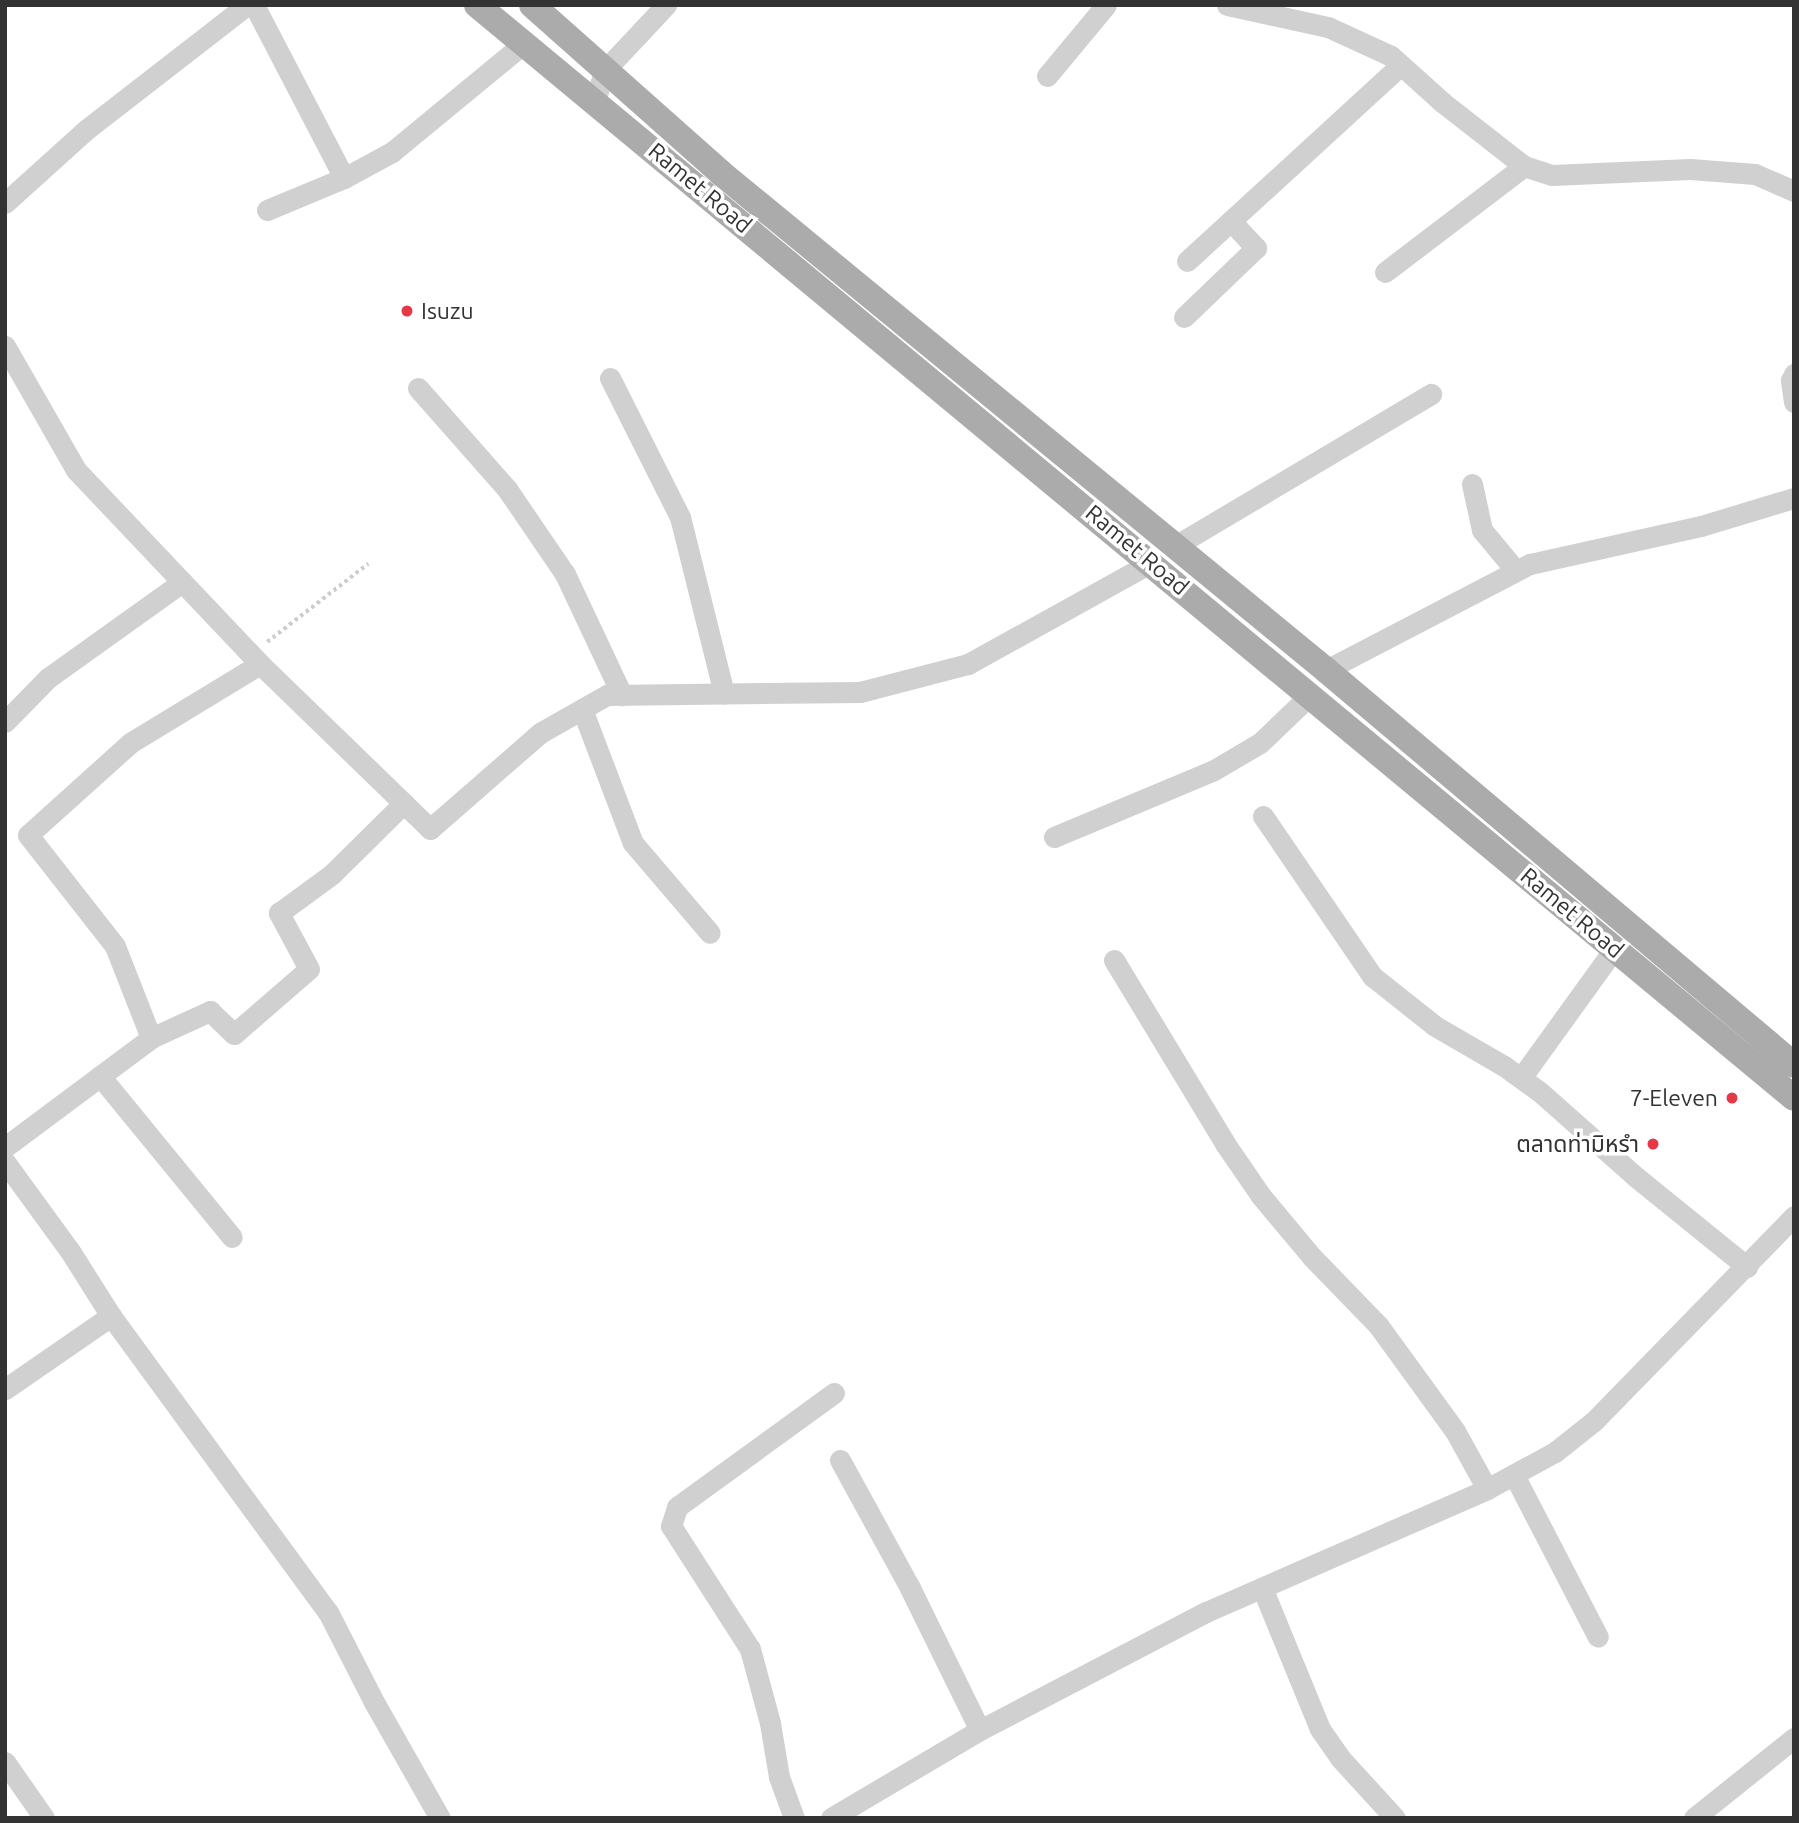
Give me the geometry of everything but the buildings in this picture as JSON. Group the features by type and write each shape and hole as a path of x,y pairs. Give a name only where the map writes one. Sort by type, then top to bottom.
{"main road":[{"name":"Ramet Road","path":"477,5 1152,562 1794,1098"},
{"name":"Ramet Road","path":"532,5 721,173 1326,670 1794,1065"}],"street":[{"path":"5,203 87,129 247,5"},
{"path":"254,5 344,178"},
{"path":"595,101 604,71 666,5"},
{"path":"1047,76 1107,5"},
{"path":"1227,5 1328,27 1391,56 1442,102 1524,166 1552,175 1690,169 1755,174 1794,191"},
{"path":"267,211 344,178 392,152 523,44"},
{"path":"1187,261 1401,65"},
{"path":"1385,272 1524,166"},
{"path":"1184,317 1256,248 1231,221"},
{"path":"5,346 76,470 255,659 430,829 540,733 607,695 860,692 968,664 1152,562"},
{"path":"1794,374 1791,380 1794,402"},
{"path":"610,378 680,517 724,694"},
{"path":"418,387 506,489 565,574 622,695"},
{"path":"1175,546 1431,394"},
{"path":"1472,484 1482,530 1516,571"},
{"path":"1326,670 1530,564 1701,526 1794,498"},
{"path":"5,722 48,678 182,582"},
{"path":"151,1038 115,946 28,835 130,743 255,659"},
{"path":"1054,837 1214,770 1260,743 1310,695"},
{"path":"582,709 633,843 710,933"},
{"path":"5,1147 151,1038 211,1011 234,1034 309,969 279,913 332,874 404,803"},
{"path":"1263,816 1372,976 1436,1026 1521,1078 1747,1267"},
{"path":"1521,1078 1614,949"},
{"path":"1114,960 1226,1145 1261,1196 1312,1257 1378,1325 1455,1432 1488,1489"},
{"path":"100,1076 232,1237"},
{"path":"5,1162 71,1251 111,1316 328,1612 374,1702 439,1818"},
{"path":"831,1818 980,1730 1206,1612 1264,1590 1488,1489 1555,1452 1594,1420 1747,1267 1794,1216"},
{"path":"5,1388 111,1316"},
{"path":"794,1818 779,1777 770,1723 750,1648 671,1526 677,1507 834,1393"},
{"path":"840,1460 910,1587 980,1730"},
{"path":"1514,1475 1598,1637"},
{"path":"1264,1590 1320,1729 1339,1758 1395,1818"},
{"path":"1694,1818 1794,1738"},
{"path":"5,1762 44,1818"}],"path":[{"path":"255,659 368,564"}],"place":[{"name":"Isuzu","path":"407,311"},
{"name":"7-Eleven","path":"1732,1098"},
{"name":"ตลาดท่ามิหรำ","path":"1653,1144"}]}
